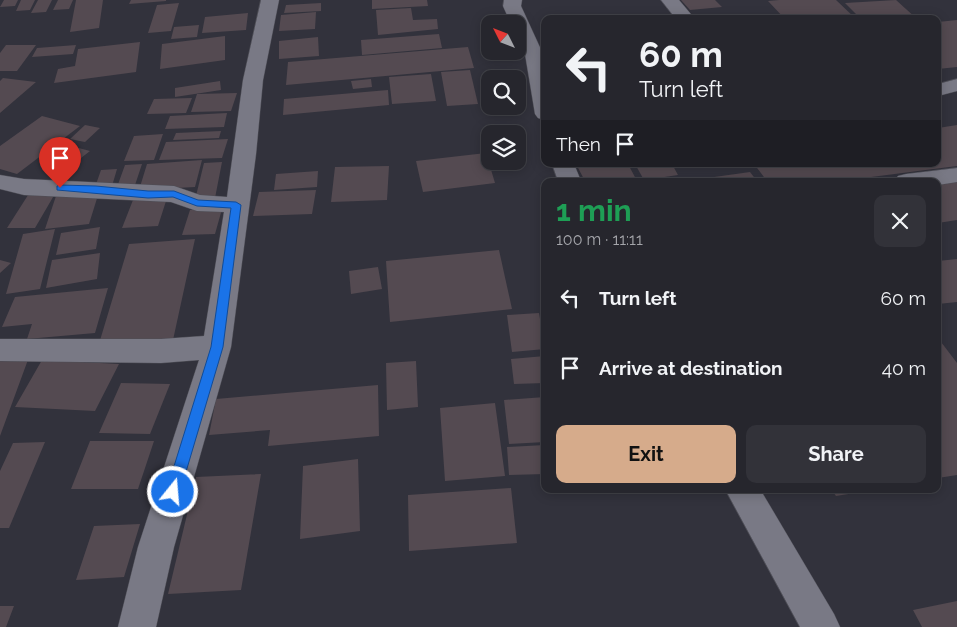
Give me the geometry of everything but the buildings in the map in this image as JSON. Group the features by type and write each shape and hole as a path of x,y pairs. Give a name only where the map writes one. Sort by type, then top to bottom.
{"street":[{"path":"137,627 156,547 217,347 236,205 245,154 253,80 270,0"},
{"path":"513,0 512,6 534,54 541,92"},
{"path":"670,0 683,15"},
{"path":"941,89 957,85"},
{"path":"932,178 957,175"},
{"path":"0,182 24,187 174,194 197,203 236,205"},
{"path":"0,350 161,351 217,347"},
{"path":"744,493 821,627"}],"route":[{"path":"60,188 174,194 197,203 236,205 217,347 173,492"}]}
